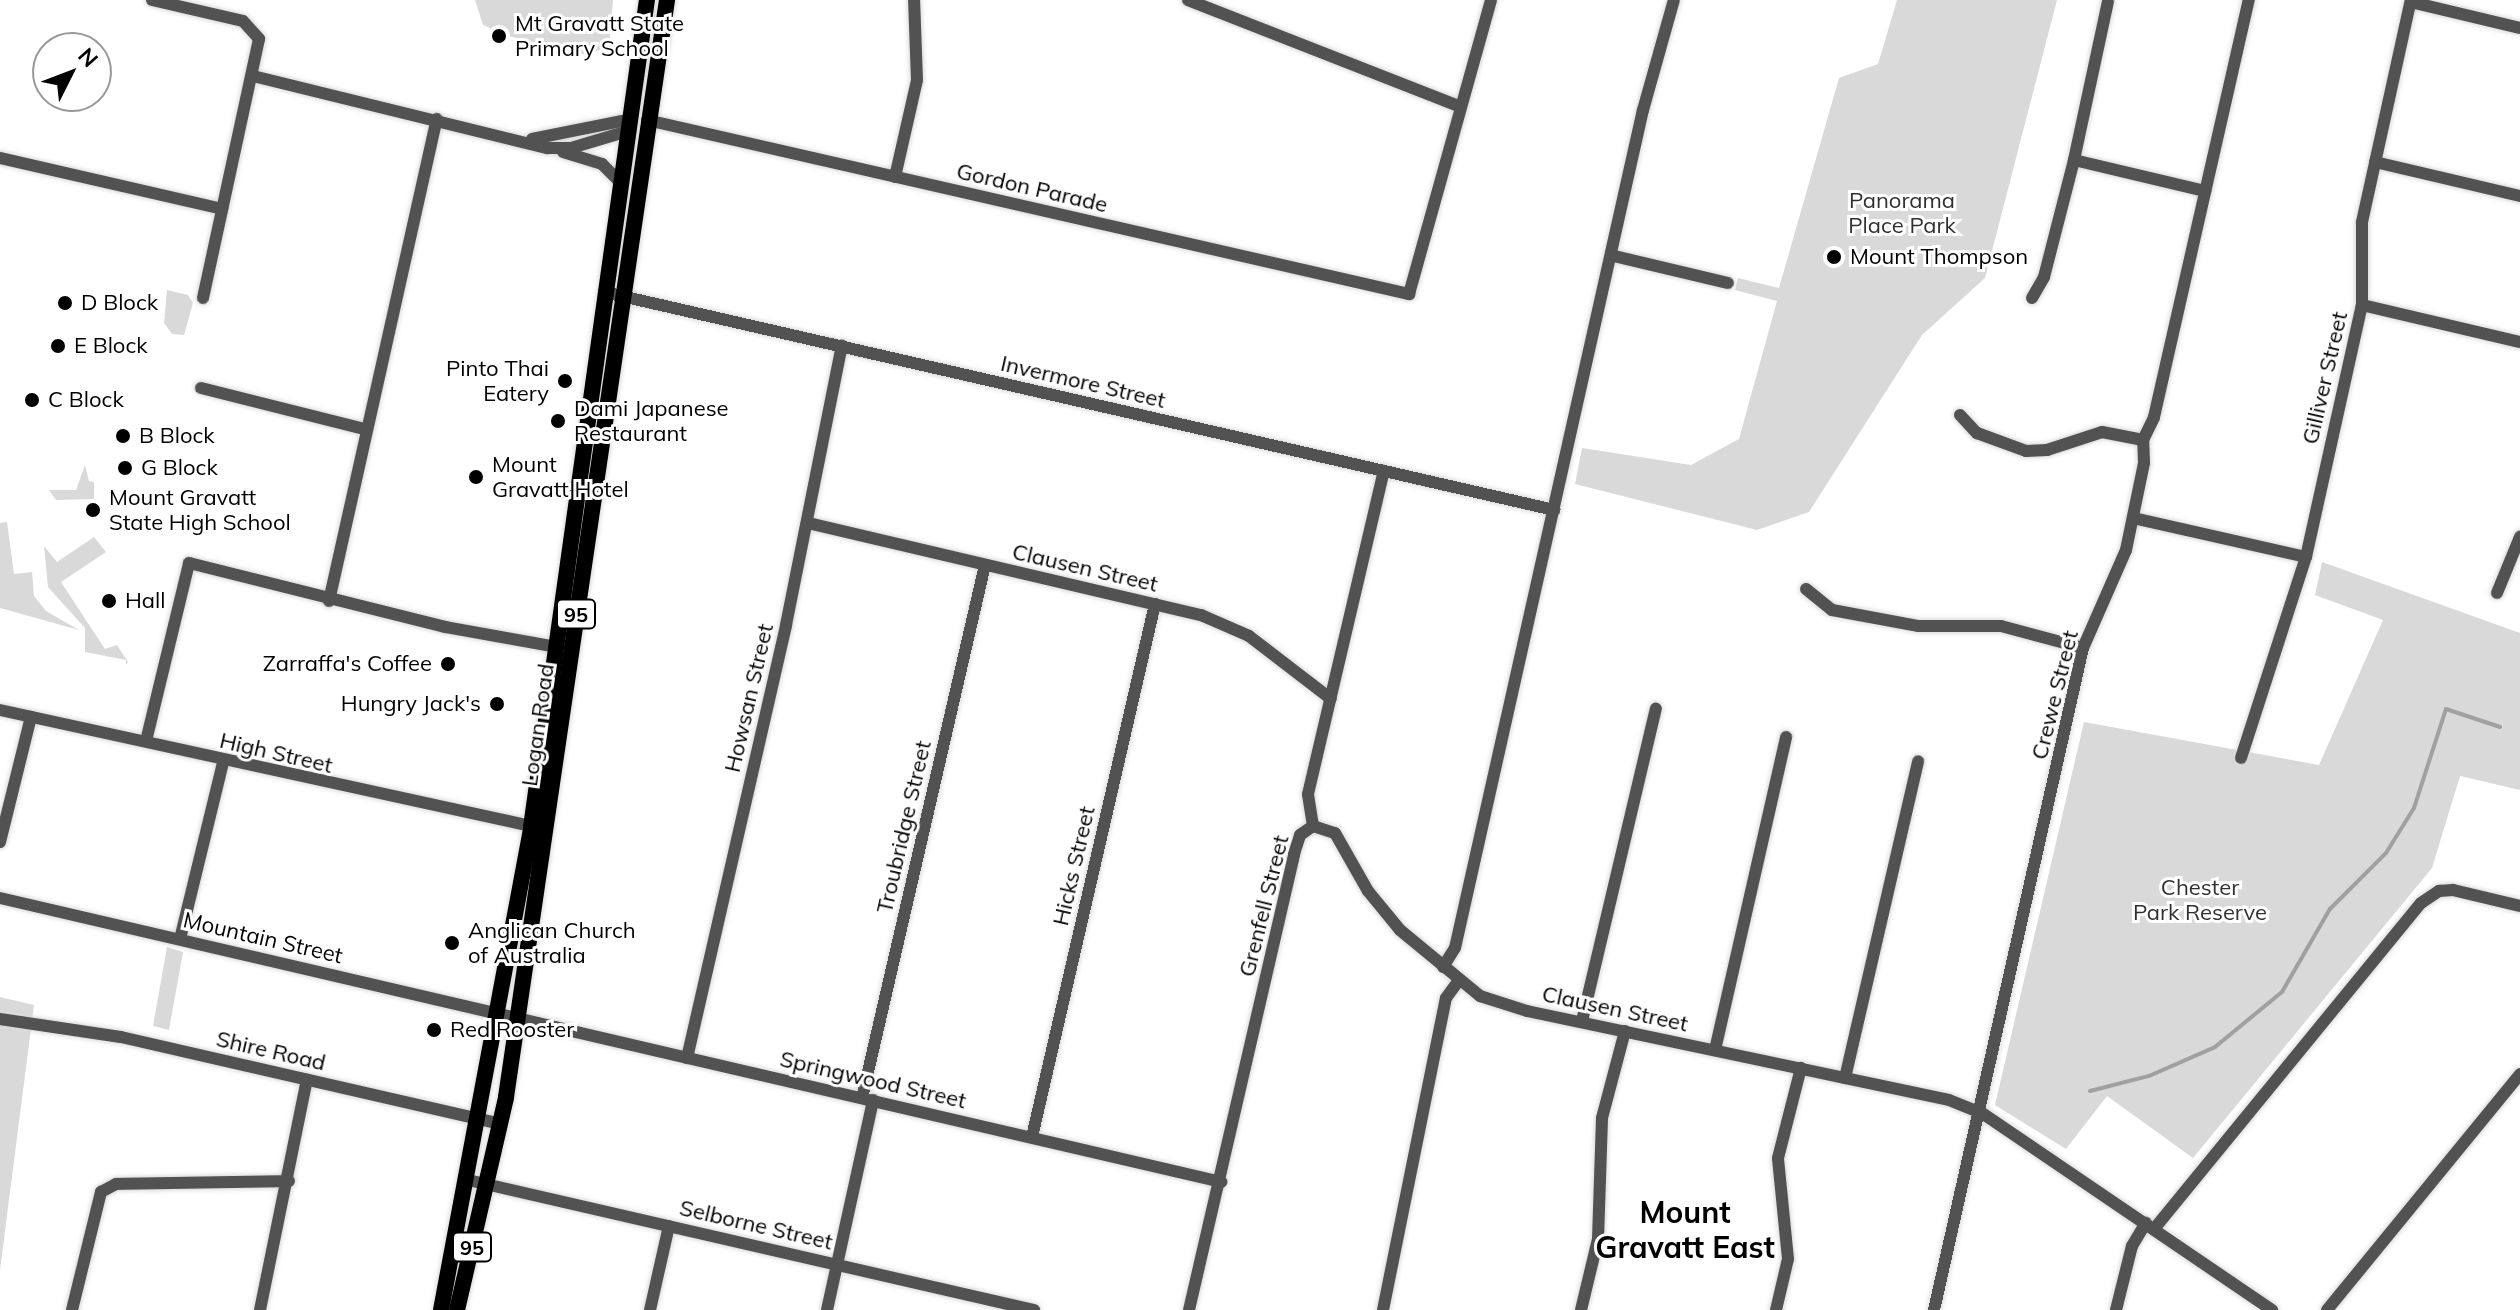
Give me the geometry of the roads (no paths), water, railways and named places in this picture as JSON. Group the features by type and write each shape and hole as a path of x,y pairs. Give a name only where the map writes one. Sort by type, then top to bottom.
{"main road":[{"name":"Logan Road","path":"457,1310 501,1124 517,1017 557,647 626,126 647,0"},
{"name":"Logan Road","path":"441,1310 480,1119 497,1012 538,828 667,0"},
{"path":"626,126 647,120"}],"street":[{"path":"895,177 917,80 914,0"},
{"path":"1188,0 1459,106 1491,0"},
{"path":"1443,967 1455,948 1614,256 1643,110 1674,0"},
{"name":"Crewe Street","path":"1934,1310 1975,1125 1982,1113 2083,648 2126,550 2143,440 2154,417 2249,0"},
{"path":"158,1 240,20 256,31 260,47 203,298"},
{"path":"2411,1 2520,28"},
{"name":"Gilliver Street","path":"2241,758 2306,557 2362,305 2362,222 2411,1"},
{"path":"2032,298 2044,277 2074,160 2108,2"},
{"path":"253,76 521,139 596,161 619,181"},
{"name":"Gordon Parade","path":"647,120 1409,294 1459,106"},
{"path":"329,601 364,429 437,119"},
{"path":"521,139 559,138 626,126"},
{"path":"547,148 571,148 626,126"},
{"path":"0,158 222,209"},
{"path":"2074,160 2205,191"},
{"path":"2375,162 2520,196"},
{"path":"1614,256 1728,283"},
{"name":"Invermore Street","path":"604,292 1554,510"},
{"path":"2362,305 2520,342"},
{"name":"Howsan Street","path":"687,1058 808,523 842,346"},
{"path":"201,388 364,429"},
{"path":"1960,415 1977,433 2026,451 2047,450 2102,432 2143,440"},
{"name":"Grenfell Street","path":"1189,1310 1221,1182 1294,854 1300,835 1313,826 1308,794 1384,471"},
{"path":"2133,518 2306,557"},
{"name":"Clausen Street","path":"808,523 1201,615 1249,636 1331,699"},
{"path":"2497,593 2520,537"},
{"path":"146,741 189,563 329,601 557,647"},
{"name":"Troubridge Street","path":"827,1310 867,1099 985,565"},
{"path":"1806,589 1832,610 1918,626 2001,626 2083,648"},
{"name":"Hicks Street","path":"1032,1137 1155,604"},
{"path":"1582,1021 1656,709"},
{"name":"High Street","path":"0,710 146,741 223,762 538,828"},
{"path":"0,842 31,717"},
{"path":"1715,1050 1786,737"},
{"path":"1845,1078 1918,761"},
{"path":"180,939 223,762"},
{"name":"Clausen Street","path":"1313,826 1335,833 1383,910 1443,967 1493,1002 1949,1100 1982,1113 2272,1310"},
{"path":"2116,1310 2132,1246 2421,903 2439,891 2453,890 2520,906"},
{"name":"Mountain Street","path":"0,898 517,1017"},
{"path":"1383,1310 1446,998 1459,980"},
{"name":"Springwood Street","path":"517,1017 1221,1182"},
{"name":"Shire Road","path":"0,1019 32,1022 501,1124"},
{"path":"1581,1310 1598,1239 1602,1118 1625,1031"},
{"path":"1776,1310 1788,1259 1778,1158 1801,1068"},
{"path":"2327,1310 2520,1074"},
{"path":"260,1310 289,1181 307,1080"},
{"name":"Selborne Street","path":"468,1180 836,1264 1003,1306 1034,1310"},
{"path":"72,1310 101,1192 116,1184 289,1181"},
{"path":"650,1310 669,1226"}],"waterway":[{"path":"2090,1091 2149,1076 2215,1047 2282,992 2330,909 2386,853 2414,808 2446,709 2500,727"}],"place":[{"name":"Mt Gravatt State Primary School","path":"499,36"},
{"name":"Mount Thompson","path":"1834,257"},
{"name":"D Block","path":"65,303"},
{"name":"E Block","path":"58,346"},
{"name":"Pinto Thai Eatery","path":"565,381"},
{"name":"C Block","path":"32,400"},
{"name":"Dami Japanese Restaurant","path":"558,421"},
{"name":"B Block","path":"123,436"},
{"name":"G Block","path":"125,468"},
{"name":"Mount Gravatt Hotel","path":"476,477"},
{"name":"Mount Gravatt State High School","path":"93,510"},
{"name":"Hall","path":"109,601"},
{"name":"Zarraffa's Coffee","path":"448,664"},
{"name":"Hungry Jack's","path":"497,704"},
{"name":"Anglican Church of Australia","path":"452,943"},
{"name":"Red Rooster","path":"434,1030"}],"district":[{"name":"Mount Gravatt East","path":"1685,1229"}],"park label":[{"name":"Panorama Place Park","path":"1902,212"},
{"name":"Chester Park Reserve","path":"2200,900"}]}
